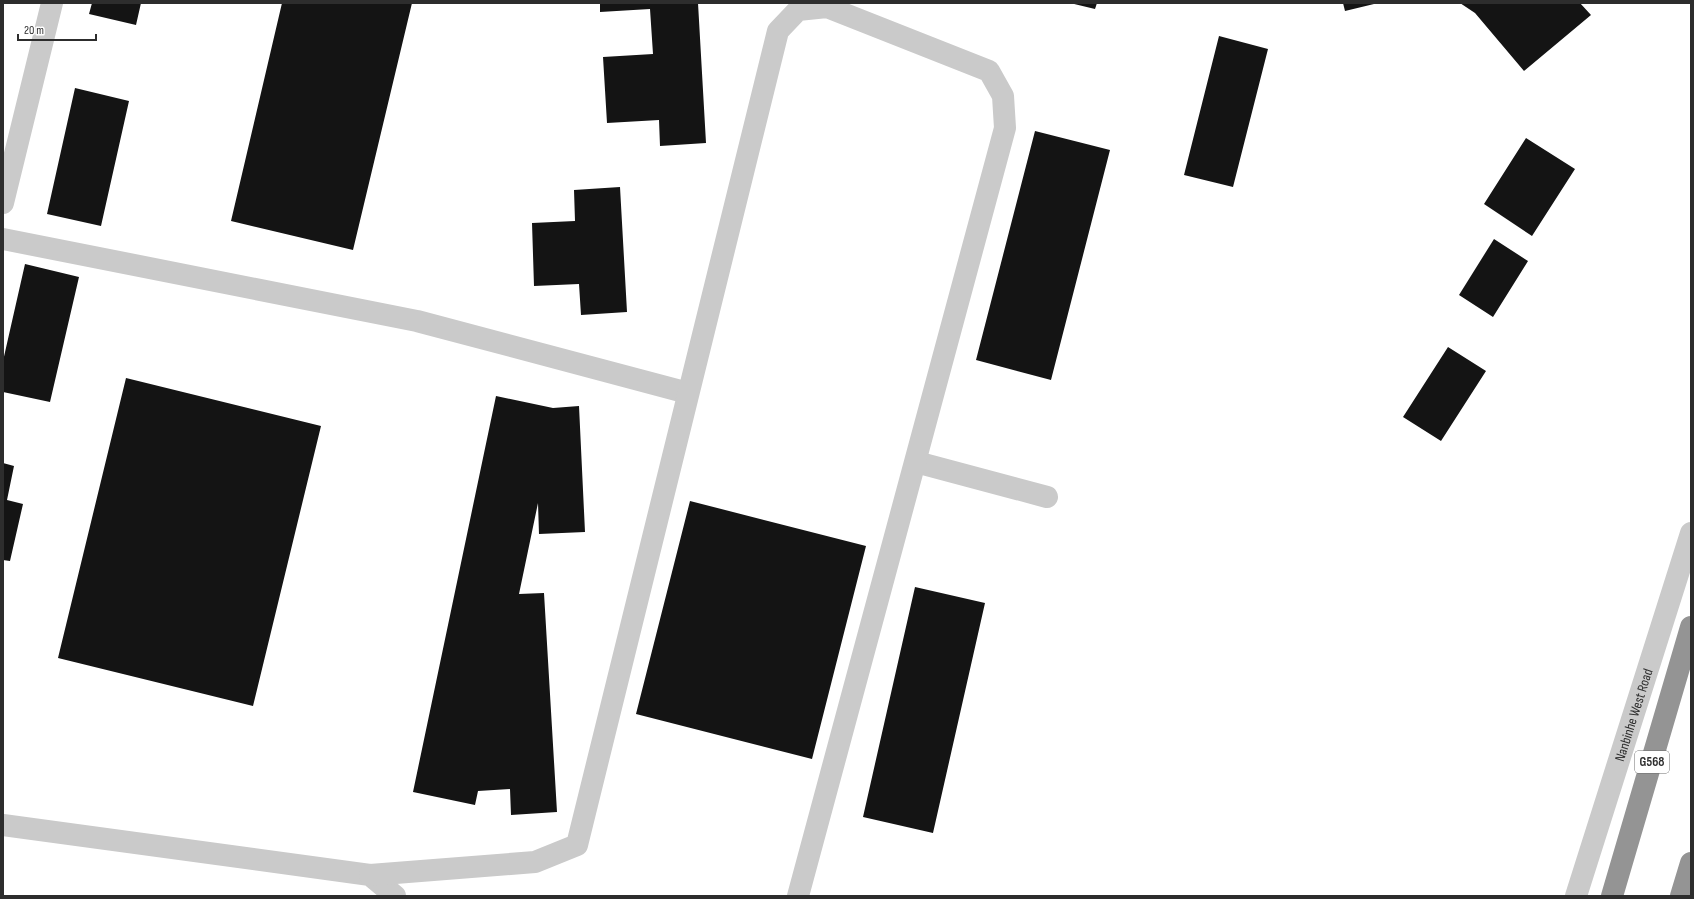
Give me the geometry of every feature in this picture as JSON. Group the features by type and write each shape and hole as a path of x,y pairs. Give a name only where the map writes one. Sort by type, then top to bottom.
{"highway":[{"name":"G568","path":"1612,896 1691,627"},
{"path":"1681,896 1691,863"}],"street":[{"path":"3,203 52,3"},
{"path":"3,825 370,875 535,862 577,845 778,30 798,10 827,8 989,71 1003,96 1005,128 798,896"},
{"path":"3,239 417,321 688,393"},
{"path":"916,462 1047,497"},
{"name":"Nanbinhe West Road","path":"1576,896 1691,533"},
{"path":"370,875 395,896"}],"building":[{"path":"92,3 141,3 136,25 89,14"},
{"path":"282,3 412,3 353,250 231,221"},
{"path":"600,3 698,3 706,143 660,146 659,120 607,123 603,57 653,54 650,9 600,12"},
{"path":"1070,3 1097,3 1095,9"},
{"path":"1343,3 1374,3 1374,4 1345,11"},
{"path":"1460,3 1580,3 1591,15 1524,71 1475,13"},
{"path":"1219,36 1268,49 1233,187 1184,175"},
{"path":"75,88 129,101 101,226 47,214"},
{"path":"1035,131 1110,150 1051,380 976,360"},
{"path":"1526,138 1575,169 1532,236 1484,204"},
{"path":"620,187 627,312 581,315 579,284 534,286 532,223 575,221 574,190"},
{"path":"1494,239 1528,261 1493,317 1459,295"},
{"path":"25,264 79,277 50,402 3,392 3,361"},
{"path":"1448,347 1486,371 1441,441 1403,417"},
{"path":"126,378 321,426 253,706 58,658"},
{"path":"496,396 553,408 579,406 585,532 539,534 538,503 519,594 544,593 557,812 511,815 510,789 478,791 475,805 413,792"},
{"path":"3,463 14,466 7,500 23,504 10,561 3,560"},
{"path":"690,501 866,546 812,759 636,714"},
{"path":"915,587 985,603 933,833 863,817"}]}
